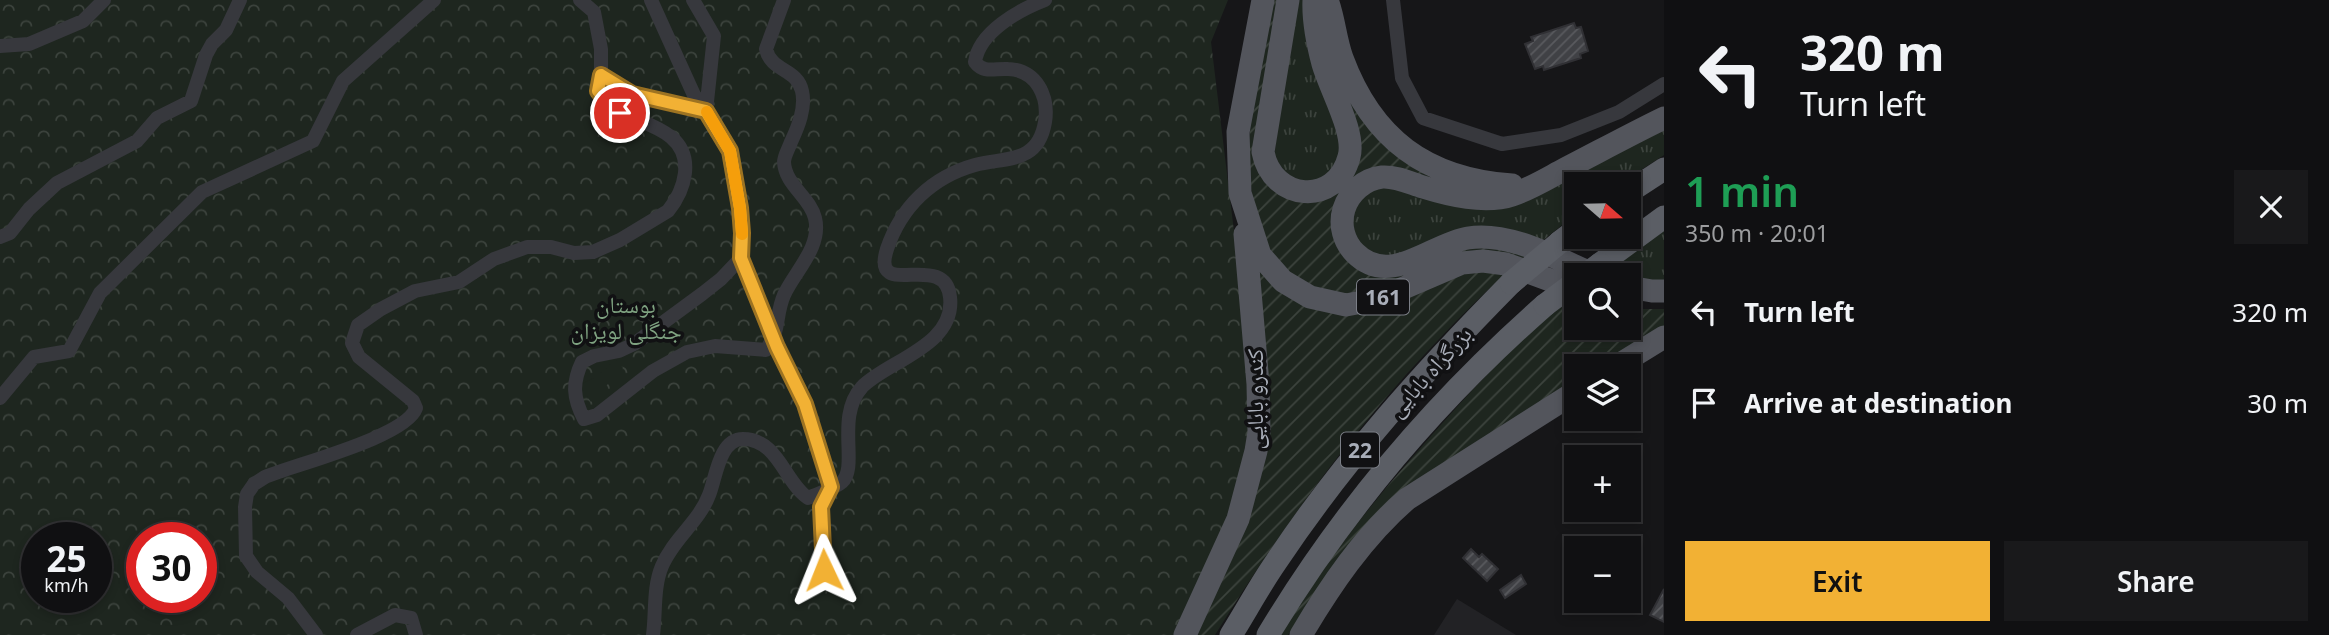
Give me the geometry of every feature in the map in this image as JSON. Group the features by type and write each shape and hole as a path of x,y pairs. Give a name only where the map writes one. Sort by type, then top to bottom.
{"highway":[{"path":"1642,183 1664,169"},
{"path":"1604,263 1664,217"},
{"name":"بزرگراه بابایی","path":"1231,635 1276,561 1347,465 1420,379 1511,283 1564,238"},
{"name":"بزرگراه بابایی","path":"1268,635 1302,579 1372,483 1449,396 1502,343 1564,291"}],"main road":[{"name":"161","path":"1263,0 1238,132 1240,192 1260,255 1283,281 1310,297 1346,305 1378,299 1471,261 1506,264 1564,285"},
{"path":"1288,0 1263,152 1268,168 1277,180 1290,189 1312,192 1325,189 1339,177 1345,168 1351,147 1323,64 1314,0"},
{"path":"1327,0 1340,54 1355,87 1376,120 1406,150 1429,166 1470,181 1532,186"},
{"path":"1571,263 1499,239 1478,237 1450,243 1405,264 1384,267 1361,258 1350,248 1343,234 1342,212 1354,190 1371,180 1383,177 1449,194 1479,198 1511,196 1664,118"},
{"name":"کندرو بابایی","path":"1185,635 1238,519 1259,432 1258,384 1240,192"},
{"path":"1641,290 1664,291"},
{"path":"1641,304 1664,304"},
{"path":"1636,354 1664,337"},
{"path":"1299,635 1385,517 1407,499 1564,399"}],"street":[{"path":"0,46 29,44 83,21 104,0"},
{"path":"0,237 10,233 42,195 57,183 137,141 157,118 191,101 206,55 212,44 226,30 240,0"},
{"path":"0,398 34,357 69,351 100,293 202,192 313,141 343,81 434,0"},
{"path":"316,635 288,598 257,572 246,556 245,507 247,494 254,484 265,477 367,441 393,429 414,414 416,408 413,401 359,357 352,343 358,325 415,291 459,282 502,254 539,246 584,254 593,252 620,240 668,211 674,204 685,176 680,147 671,137 611,107 598,91 601,49 594,12 580,0"},
{"path":"651,0 694,95 730,151 740,208 741,258 777,347 805,404 831,487 821,507 824,570"},
{"path":"693,0 714,36 706,111"},
{"path":"741,258 712,287 634,344 582,362 575,376 574,393 583,419 597,415 653,371 687,352 715,346 766,350 775,338 784,295 808,256 816,219 791,181 784,162 804,107 803,93 793,76 772,63 766,49 784,0"},
{"path":"653,635 656,588 662,565 699,516 709,497 724,450 732,442 742,439 762,445 782,463 802,494 808,498 841,484 847,475 848,418 851,402 864,385 929,343 941,329 951,299 948,287 940,277 928,273 900,276 890,274 885,268 888,247 908,208 916,197 932,185 975,165 1021,157 1040,139 1046,111 1039,85 1030,76 1019,71 987,70 979,68 975,62 983,40 1000,26 1045,0"},
{"path":"1393,0 1402,78 1423,118 1502,144 1561,135 1619,112 1664,84"},
{"path":"601,75 632,94 706,111"},
{"path":"357,635 396,614 411,618 416,635"}],"shaded area":[{"path":"1457,599 1516,635 1434,635"}],"green space":[{"name":"بوستان جنگلی لویزان","path":"0,0 1228,0 1211,42 1241,289 1253,418 1239,488 1178,635 0,635"},
{"path":"1274,0 1284,0 1269,179 1341,183 1343,79 1458,185 1351,184 1353,261 1465,245 1529,253 1517,263 1351,297 1298,284 1256,232 1248,159 1250,126"},
{"path":"1294,0 1309,0 1344,136 1337,171 1305,187 1273,166"},
{"path":"1664,124 1664,155 1638,172 1564,172 1564,223 1536,246 1401,259 1370,259 1347,222 1367,187 1376,184 1472,203"},
{"path":"1664,226 1664,285 1641,283 1641,263 1619,263 1636,249 1641,249 1642,244"},
{"path":"1256,265 1327,307 1461,271 1509,271 1445,332 1367,420 1313,489 1215,635 1188,635 1250,496"},
{"path":"1564,305 1564,340 1641,340 1641,309 1664,309 1664,330 1625,354 1564,354 1564,392 1418,483 1310,605 1288,635 1281,635 1341,545 1408,462 1513,348"},
{"path":"616,360 623,368 591,402 580,385"}],"building":[{"path":"1574,23 1576,28 1581,27 1588,51 1580,54 1581,58 1544,70 1543,66 1535,69 1525,44 1533,41 1531,37"},
{"path":"1471,549 1479,557 1482,554 1498,569 1487,581 1463,558"},
{"path":"1521,575 1526,584 1505,598 1500,590"},
{"path":"1664,589 1664,622 1650,615"}],"slow traffic":[{"path":"707,112 730,151 742,234"}],"route":[{"path":"620,113 611,107 598,91 601,75 632,94 706,111 730,151 740,208 741,258 777,347 805,404 831,487 821,507 824,570"}]}
